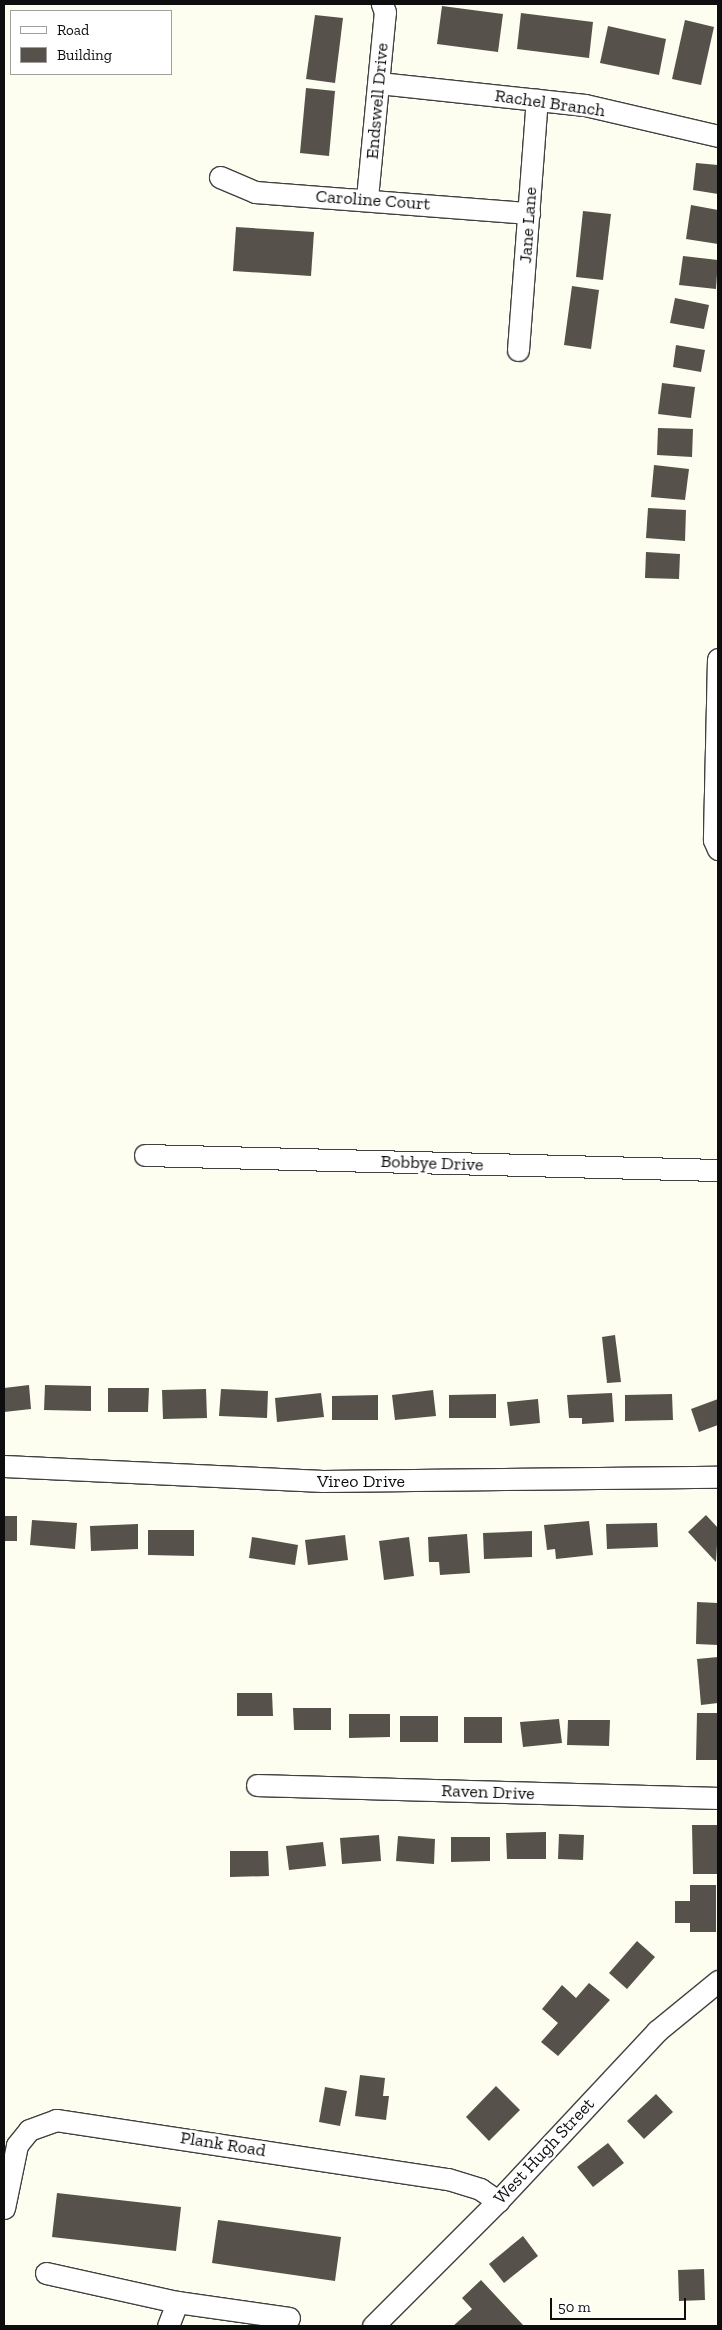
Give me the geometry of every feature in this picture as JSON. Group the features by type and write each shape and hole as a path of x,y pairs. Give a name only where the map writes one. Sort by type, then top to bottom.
{"street":[{"name":"Endswell Drive","path":"368,198 385,12 382,4"},
{"name":"Rachel Branch","path":"379,83 585,105 718,136"},
{"name":"Jane Lane","path":"518,350 538,100"},
{"name":"Caroline Court","path":"220,177 255,192 368,198 528,213"},
{"path":"718,659 714,840 718,849"},
{"name":"Bobbye Drive","path":"145,1155 718,1170"},
{"name":"Vireo Drive","path":"4,1466 323,1481 718,1477"},
{"name":"Raven Drive","path":"257,1785 718,1798"},
{"name":"West Hugh Street","path":"373,2326 498,2201 657,2031 718,1981"},
{"name":"Plank Road","path":"4,2208 16,2145 29,2130 56,2120 448,2179 480,2189 498,2201"},
{"path":"46,2273 177,2302 290,2318"},
{"path":"168,2326 177,2302"}],"building":[{"path":"442,6 503,14 498,52 437,44"},
{"path":"521,13 593,22 589,58 517,49"},
{"path":"315,15 343,18 335,83 306,79"},
{"path":"685,20 714,27 701,85 672,79"},
{"path":"608,26 666,39 659,75 600,63"},
{"path":"306,88 335,91 329,156 300,153"},
{"path":"696,163 718,165 718,194 693,190"},
{"path":"691,205 718,210 718,244 686,239"},
{"path":"583,211 611,214 603,280 576,277"},
{"path":"236,227 314,232 311,276 233,271"},
{"path":"683,256 718,260 716,289 679,285"},
{"path":"572,286 599,290 591,349 564,345"},
{"path":"675,298 709,305 704,329 670,323"},
{"path":"676,345 705,350 701,372 673,367"},
{"path":"662,383 695,387 691,418 658,414"},
{"path":"658,428 693,429 692,457 657,455"},
{"path":"654,465 689,469 685,500 651,497"},
{"path":"648,508 686,510 685,541 646,538"},
{"path":"646,552 680,554 679,579 645,578"},
{"path":"615,1335 621,1382 607,1383 602,1337"},
{"path":"29,1385 31,1409 4,1412 4,1388"},
{"path":"45,1385 91,1386 91,1411 44,1410"},
{"path":"108,1388 149,1388 148,1412 108,1412"},
{"path":"206,1389 207,1418 163,1419 162,1390"},
{"path":"221,1389 268,1391 267,1418 219,1416"},
{"path":"433,1390 436,1416 395,1420 392,1395"},
{"path":"321,1393 324,1417 277,1422 275,1398"},
{"path":"612,1393 614,1422 582,1424 582,1418 569,1418 567,1395"},
{"path":"496,1394 496,1418 449,1418 449,1395"},
{"path":"672,1394 673,1420 625,1421 625,1395"},
{"path":"378,1395 378,1420 332,1420 332,1396"},
{"path":"538,1399 540,1423 510,1426 507,1402"},
{"path":"718,1399 718,1425 699,1432 691,1409"},
{"path":"706,1515 718,1528 716,1562 688,1532"},
{"path":"4,1516 17,1516 17,1541 4,1541"},
{"path":"32,1520 77,1523 75,1549 30,1545"},
{"path":"589,1521 593,1555 556,1559 555,1549 547,1550 544,1525"},
{"path":"657,1523 658,1547 607,1549 606,1524"},
{"path":"138,1524 138,1549 91,1551 90,1526"},
{"path":"148,1530 194,1530 194,1556 148,1555"},
{"path":"532,1531 532,1557 484,1559 483,1533"},
{"path":"467,1534 470,1573 440,1575 439,1562 429,1562 428,1537"},
{"path":"345,1535 348,1560 308,1565 305,1540"},
{"path":"252,1537 298,1545 295,1565 249,1558"},
{"path":"409,1537 414,1576 384,1580 379,1541"},
{"path":"697,1602 718,1603 718,1645 696,1644"},
{"path":"718,1657 718,1703 701,1705 697,1659"},
{"path":"237,1693 272,1693 273,1716 237,1716"},
{"path":"293,1708 331,1708 331,1730 294,1730"},
{"path":"697,1713 718,1713 718,1760 696,1760"},
{"path":"349,1714 390,1714 390,1737 349,1738"},
{"path":"400,1716 438,1716 438,1742 400,1742"},
{"path":"464,1717 502,1717 502,1743 464,1743"},
{"path":"559,1719 562,1743 523,1747 520,1722"},
{"path":"568,1720 610,1720 609,1746 567,1745"},
{"path":"692,1825 718,1825 718,1874 693,1874"},
{"path":"546,1832 546,1859 507,1859 506,1833"},
{"path":"559,1834 584,1835 583,1860 558,1859"},
{"path":"379,1835 381,1861 342,1864 340,1838"},
{"path":"398,1836 435,1839 434,1864 396,1861"},
{"path":"451,1837 490,1837 490,1861 451,1862"},
{"path":"323,1842 326,1866 289,1870 286,1846"},
{"path":"230,1851 268,1851 269,1876 230,1877"},
{"path":"690,1885 716,1885 716,1932 690,1932 690,1923 675,1923 675,1901 690,1901"},
{"path":"637,1941 655,1957 627,1989 609,1973"},
{"path":"589,1983 610,2000 558,2056 541,2042 558,2023 542,2009 562,1985 576,1998"},
{"path":"360,2075 385,2078 383,2096 389,2096 386,2120 355,2116"},
{"path":"496,2086 520,2110 489,2141 466,2117"},
{"path":"325,2087 347,2091 340,2126 319,2122"},
{"path":"656,2094 673,2112 644,2139 627,2121"},
{"path":"608,2143 624,2163 593,2187 577,2167"},
{"path":"57,2193 181,2207 176,2251 52,2237"},
{"path":"218,2220 341,2237 335,2281 212,2263"},
{"path":"523,2236 538,2256 504,2283 489,2264"},
{"path":"704,2269 705,2300 679,2301 678,2270"},
{"path":"481,2280 524,2326 453,2326 472,2309 462,2298"}]}
